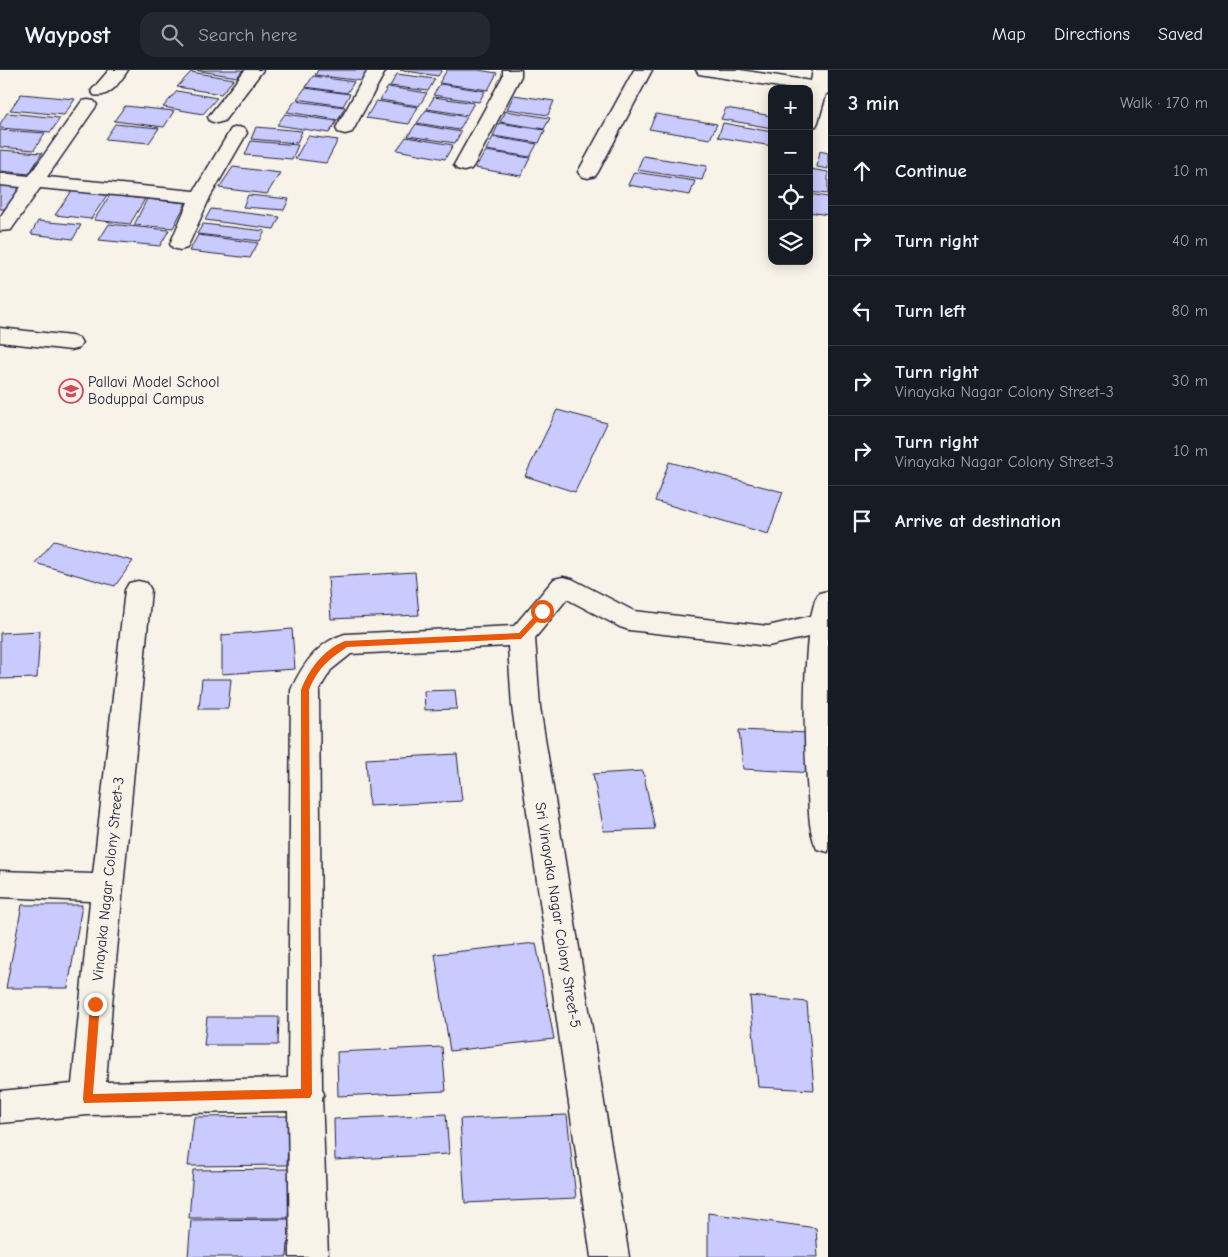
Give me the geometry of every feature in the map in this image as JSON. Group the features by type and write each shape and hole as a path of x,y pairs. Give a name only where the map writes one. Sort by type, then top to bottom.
{"street":[{"path":"4,226 94,98 119,70"},
{"path":"217,117 254,70"},
{"path":"345,128 377,70"},
{"path":"464,165 512,76 512,70"},
{"path":"588,172 643,70"},
{"path":"705,70 823,82 813,111"},
{"path":"180,244 200,197 238,132"},
{"path":"0,179 200,197"},
{"path":"0,335 71,343"},
{"path":"309,1257 306,1182 305,690 312,673 325,658 345,644 521,636 563,586 629,620 768,636 825,612 819,720 823,807 828,840"},
{"name":"Vinayaka Nagar Colony Street-3","path":"88,1099 107,888 138,590"},
{"name":"Sri Vinayaka Nagar Colony Street-5","path":"521,636 526,707 610,1257"},
{"path":"0,884 107,888"},
{"path":"0,1107 88,1099 306,1094"}],"building":[{"path":"194,70 243,70 237,77"},
{"path":"318,70 369,70 362,81 315,75"},
{"path":"400,70 442,70 438,76"},
{"path":"447,70 478,70 497,73 488,90 439,83"},
{"path":"191,72 234,79 221,94 177,87"},
{"path":"397,74 435,79 428,91 390,86"},
{"path":"313,76 354,82 347,93 306,87"},
{"path":"440,84 485,91 479,102 433,95"},
{"path":"388,87 427,93 419,106 380,100"},
{"path":"305,88 350,94 343,106 297,99"},
{"path":"177,91 217,98 203,114 163,107"},
{"path":"21,94 75,99 64,115 10,110"},
{"path":"514,95 554,101 548,115 507,109"},
{"path":"434,97 474,103 467,115 427,109"},
{"path":"295,101 345,107 338,120 287,112"},
{"path":"376,101 418,107 409,124 366,118"},
{"path":"125,106 174,111 164,127 114,121"},
{"path":"726,108 768,115 768,127 721,119"},
{"path":"426,110 467,117 459,130 417,123"},
{"path":"506,111 550,118 544,129 500,122"},
{"path":"7,113 60,118 51,132 0,128 0,124"},
{"path":"285,114 337,121 329,133 277,125"},
{"path":"656,114 717,124 710,139 649,129"},
{"path":"499,123 545,130 539,143 493,136"},
{"path":"723,123 768,131 768,145 718,137"},
{"path":"115,124 159,128 149,143 105,139"},
{"path":"416,124 461,132 455,143 408,136"},
{"path":"256,127 302,131 297,143 251,139"},
{"path":"0,130 45,133 34,150 0,147"},
{"path":"308,136 338,140 326,163 295,159"},
{"path":"406,137 453,145 445,159 397,150"},
{"path":"493,137 537,144 530,157 486,150"},
{"path":"251,141 298,145 292,159 245,155"},
{"path":"0,150 42,153 29,174 0,171"},
{"path":"486,151 530,158 521,176 475,168"},
{"path":"820,151 828,153 828,169 817,167"},
{"path":"643,156 707,166 702,180 637,170"},
{"path":"233,167 280,173 267,194 219,188"},
{"path":"813,170 828,172 828,194 813,192"},
{"path":"634,172 695,181 690,195 628,185"},
{"path":"0,183 22,185 7,209 0,209"},
{"path":"72,191 107,195 91,219 55,215"},
{"path":"110,195 145,199 130,224 94,220"},
{"path":"248,195 289,199 284,210 243,207"},
{"path":"813,195 828,197 828,215 813,213"},
{"path":"147,199 186,203 173,228 134,225"},
{"path":"211,209 280,217 274,229 205,220"},
{"path":"38,221 81,225 73,239 31,234"},
{"path":"109,224 169,230 160,246 99,240"},
{"path":"203,224 265,231 260,241 197,234"},
{"path":"198,235 258,243 250,258 189,251"},
{"path":"557,410 607,423 575,492 525,476"},
{"path":"669,462 783,492 768,534 655,501"},
{"path":"54,541 133,561 115,586 35,563"},
{"path":"415,572 419,615 331,619 328,577"},
{"path":"292,629 295,669 222,674 222,635"},
{"path":"40,631 37,678 0,679 0,633"},
{"path":"202,679 231,679 228,709 199,709"},
{"path":"455,690 457,709 425,710 424,691"},
{"path":"739,730 809,733 815,773 743,769"},
{"path":"457,754 462,801 369,806 366,759"},
{"path":"643,771 655,829 604,831 593,774"},
{"path":"22,905 82,905 68,988 6,988"},
{"path":"536,943 554,1039 450,1051 435,954"},
{"path":"750,996 807,1002 814,1090 758,1087"},
{"path":"207,1017 279,1017 278,1045 204,1045"},
{"path":"442,1047 446,1091 338,1096 337,1052"},
{"path":"446,1114 449,1154 335,1160 334,1119"},
{"path":"567,1115 576,1198 465,1203 460,1119"},
{"path":"289,1116 287,1165 188,1166 194,1117"},
{"path":"291,1169 288,1218 189,1218 193,1170"},
{"path":"708,1213 816,1228 818,1257 708,1257"},
{"path":"290,1219 287,1257 188,1257 191,1220"}],"place":[{"name":"Pallavi Model School Boduppal Campus","path":"71,391"}],"route":[{"path":"95,1004 88,1099 306,1094 305,690 312,673 325,658 345,644 521,636 542,611"}]}
